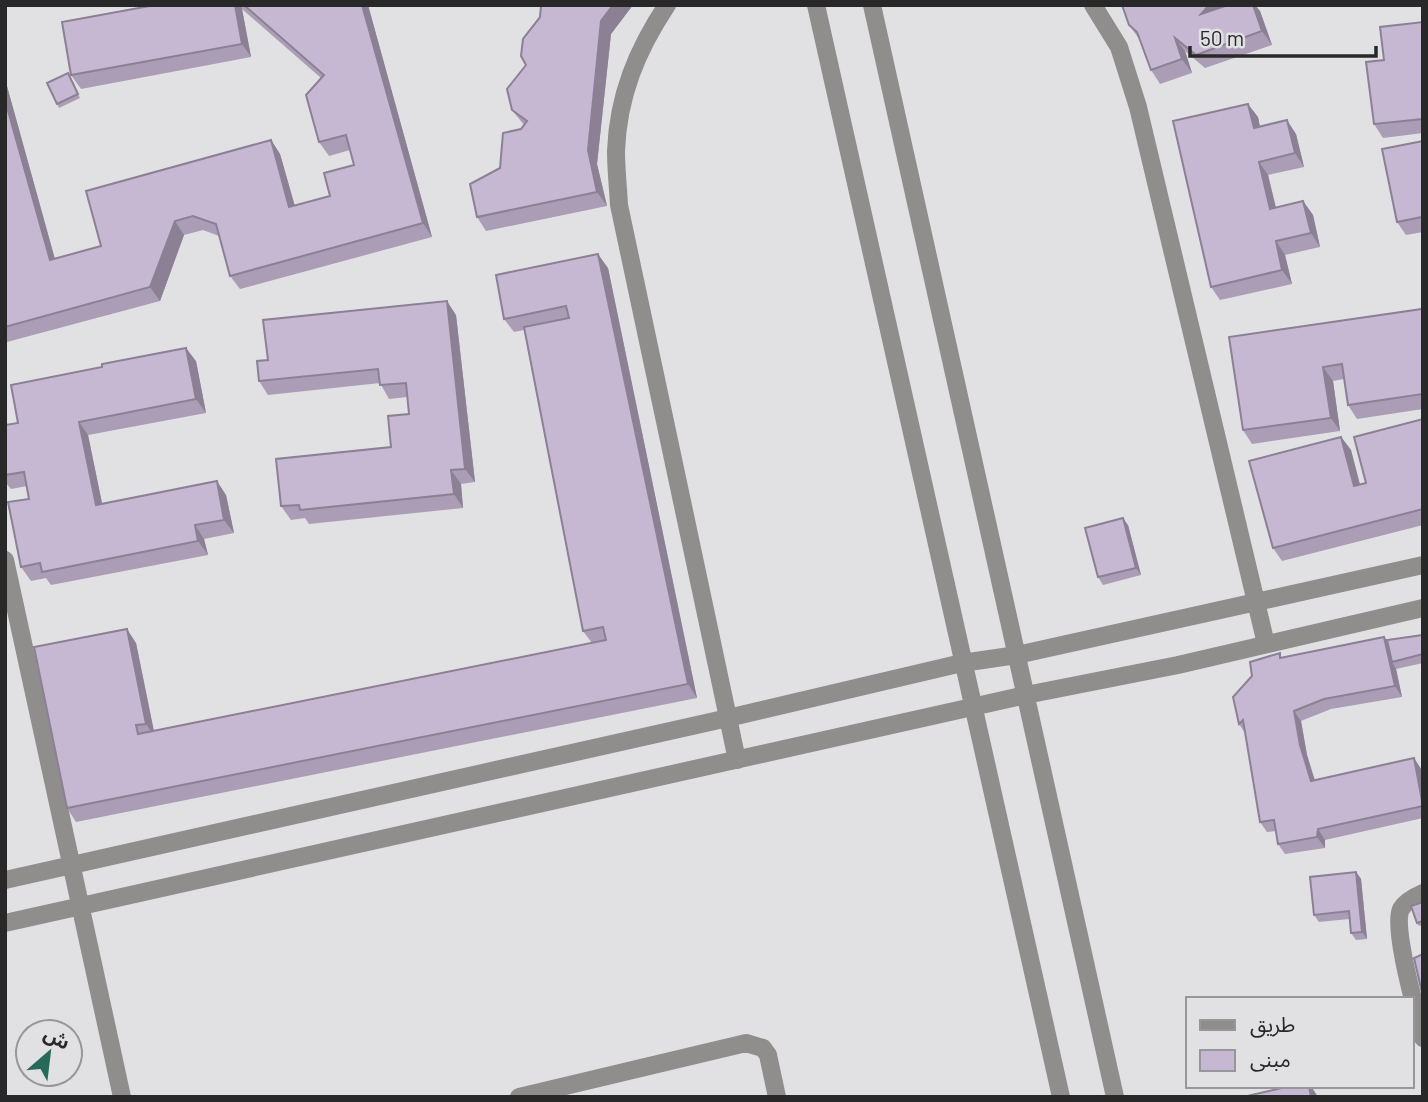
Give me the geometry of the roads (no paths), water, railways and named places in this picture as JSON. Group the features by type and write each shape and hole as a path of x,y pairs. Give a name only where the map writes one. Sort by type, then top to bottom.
{"street":[{"path":"667,5 645,38 624,90 616,150 619,205 737,761"},
{"path":"816,5 1060,1097"},
{"path":"872,5 1115,1097"},
{"path":"1093,5 1119,47 1138,107 1266,643"},
{"path":"5,560 122,1097"},
{"path":"5,880 962,663 1017,654 1423,565"},
{"path":"5,923 1026,695 1178,665 1423,608"},
{"path":"1414,997 1398,928 1401,908 1423,893"},
{"path":"1414,998 1423,1038"},
{"path":"519,1097 746,1043 764,1048 777,1097"}]}
